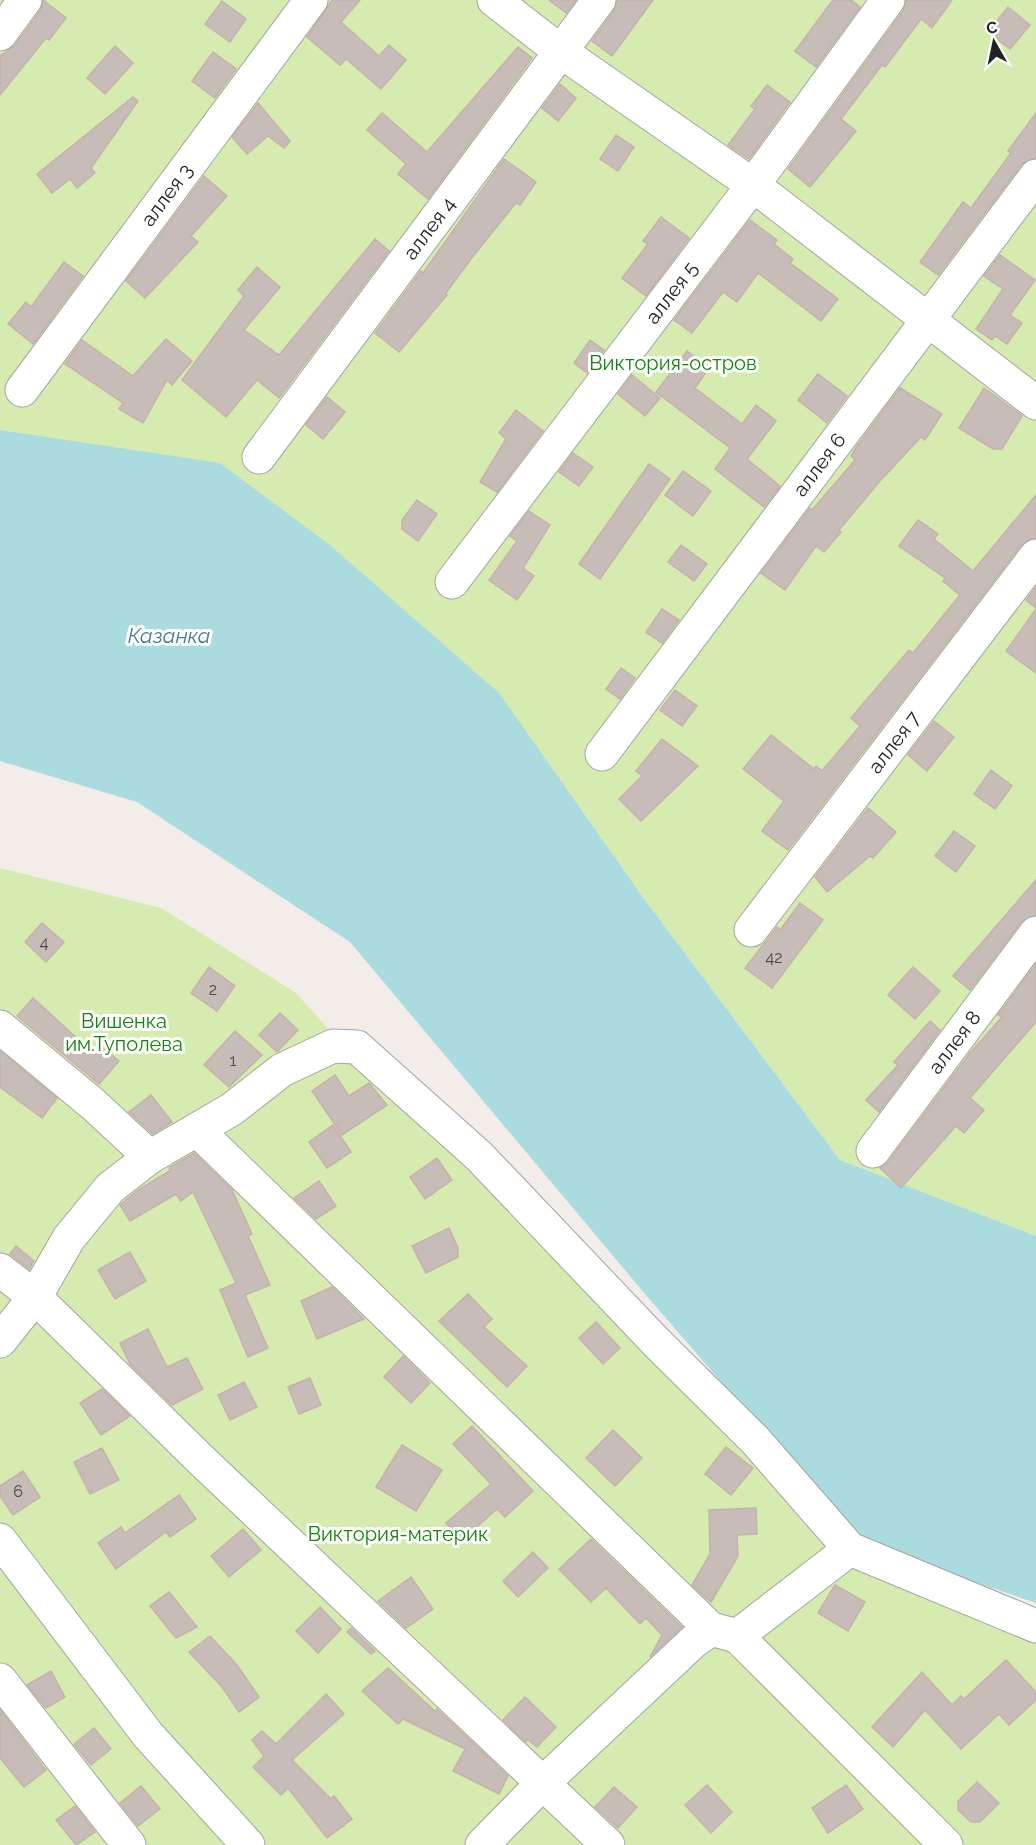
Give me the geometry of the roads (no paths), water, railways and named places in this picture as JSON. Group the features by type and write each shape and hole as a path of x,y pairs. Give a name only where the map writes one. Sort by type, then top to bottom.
{"lane":[{"path":"0,34 25,0"},
{"name":"аллея 3","path":"22,390 311,0"},
{"path":"494,0 560,51 753,185 1036,403"},
{"name":"аллея 4","path":"259,457 599,0"},
{"name":"аллея 5","path":"452,582 753,185 888,0"},
{"name":"аллея 6","path":"602,754 1036,176"},
{"name":"аллея 7","path":"751,930 1036,556"},
{"name":"аллея 8","path":"873,1151 1036,933"},
{"path":"0,1027 94,1105 150,1157"},
{"path":"0,1341 35,1297 69,1238 110,1188 150,1157 232,1109 282,1070 333,1046 357,1047 479,1156 656,1342 755,1440 850,1549 1036,1626"},
{"path":"197,1130 946,1845"},
{"path":"0,1270 35,1297 217,1474 608,1845"},
{"path":"0,1540 148,1735 248,1845"},
{"path":"482,1845 543,1783 693,1642 724,1632 850,1549"},
{"path":"0,1680 129,1845"}],"water":[{"name":"Казанка","path":"0,430 220,463 331,546 500,694 642,896 840,1160 1036,1236 1036,1603 861,1543 645,1294 350,942 137,802 0,761"}],"park label":[{"name":"Виктория-остров","path":"673,363"},
{"name":"Вишенка им.Туполева","path":"124,1032"},
{"name":"Виктория-материк","path":"398,1534"}]}
